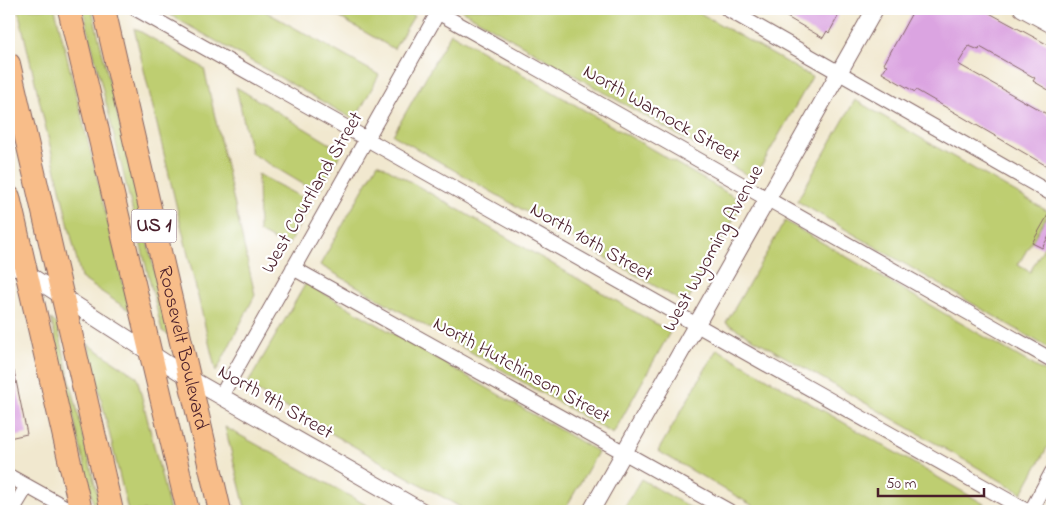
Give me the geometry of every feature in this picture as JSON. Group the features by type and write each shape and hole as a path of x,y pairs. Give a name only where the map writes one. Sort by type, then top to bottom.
{"highway":[{"name":"US 1","path":"69,9 152,355"},
{"name":"Roosevelt Boulevard","path":"104,9 220,511"},
{"path":"9,64 112,511"},
{"path":"9,197 17,267 81,511"},
{"name":"Roosevelt Boulevard","path":"152,355 188,511"}],"street":[{"name":"North 10th Street","path":"136,9 1026,511"},
{"path":"727,9 1052,194"},
{"name":"West Wyoming Avenue","path":"591,511 875,9"},
{"path":"1021,9 1052,26"},
{"name":"West Courtland Street","path":"221,396 437,10"},
{"name":"North Warnock Street","path":"437,10 1052,360"},
{"name":"North 9th Street","path":"17,267 189,378 422,511"},
{"name":"North Hutchinson Street","path":"293,268 729,511"},
{"path":"1031,511 1052,472"},
{"path":"9,476 72,511"},
{"path":"12,511 27,486"}],"green space":[{"path":"18,9 55,9 130,311 81,278"},
{"path":"83,9 92,9 170,336 162,331"},
{"path":"173,9 261,9 379,75 355,120 170,15"},
{"path":"325,9 401,9 414,16 394,49"},
{"path":"462,9 693,9 812,77 754,179"},
{"path":"134,28 204,68 255,295 216,372"},
{"path":"451,33 743,202 686,304 393,135"},
{"path":"236,87 342,151 318,193 251,153"},
{"path":"855,100 1049,212 1018,265 1030,272 1052,233 1052,350 797,201"},
{"path":"378,163 670,332 613,434 320,265"},
{"path":"258,174 312,203 287,247 259,232"},
{"path":"785,221 1052,376 1052,439 1022,493 726,323"},
{"path":"306,283 598,452 564,511 467,511 247,385"},
{"path":"51,319 57,324 101,511 95,511"},
{"path":"88,344 137,377 170,511 128,511"},
{"path":"717,349 996,511 762,511 658,451"},
{"path":"225,427 377,511 246,511"},
{"path":"641,479 696,511 622,511"}],"building":[{"path":"773,9 842,9 829,33 827,31 823,38"},
{"path":"914,9 982,9 1052,47 1052,92 1033,81 1035,78 980,47 979,50 969,46 958,64 1052,117 1052,169 916,90 915,92 882,73 887,65 884,64"},
{"path":"1052,208 1052,231 1042,248 1032,243"},
{"path":"9,371 14,371 27,434 9,438"}]}
